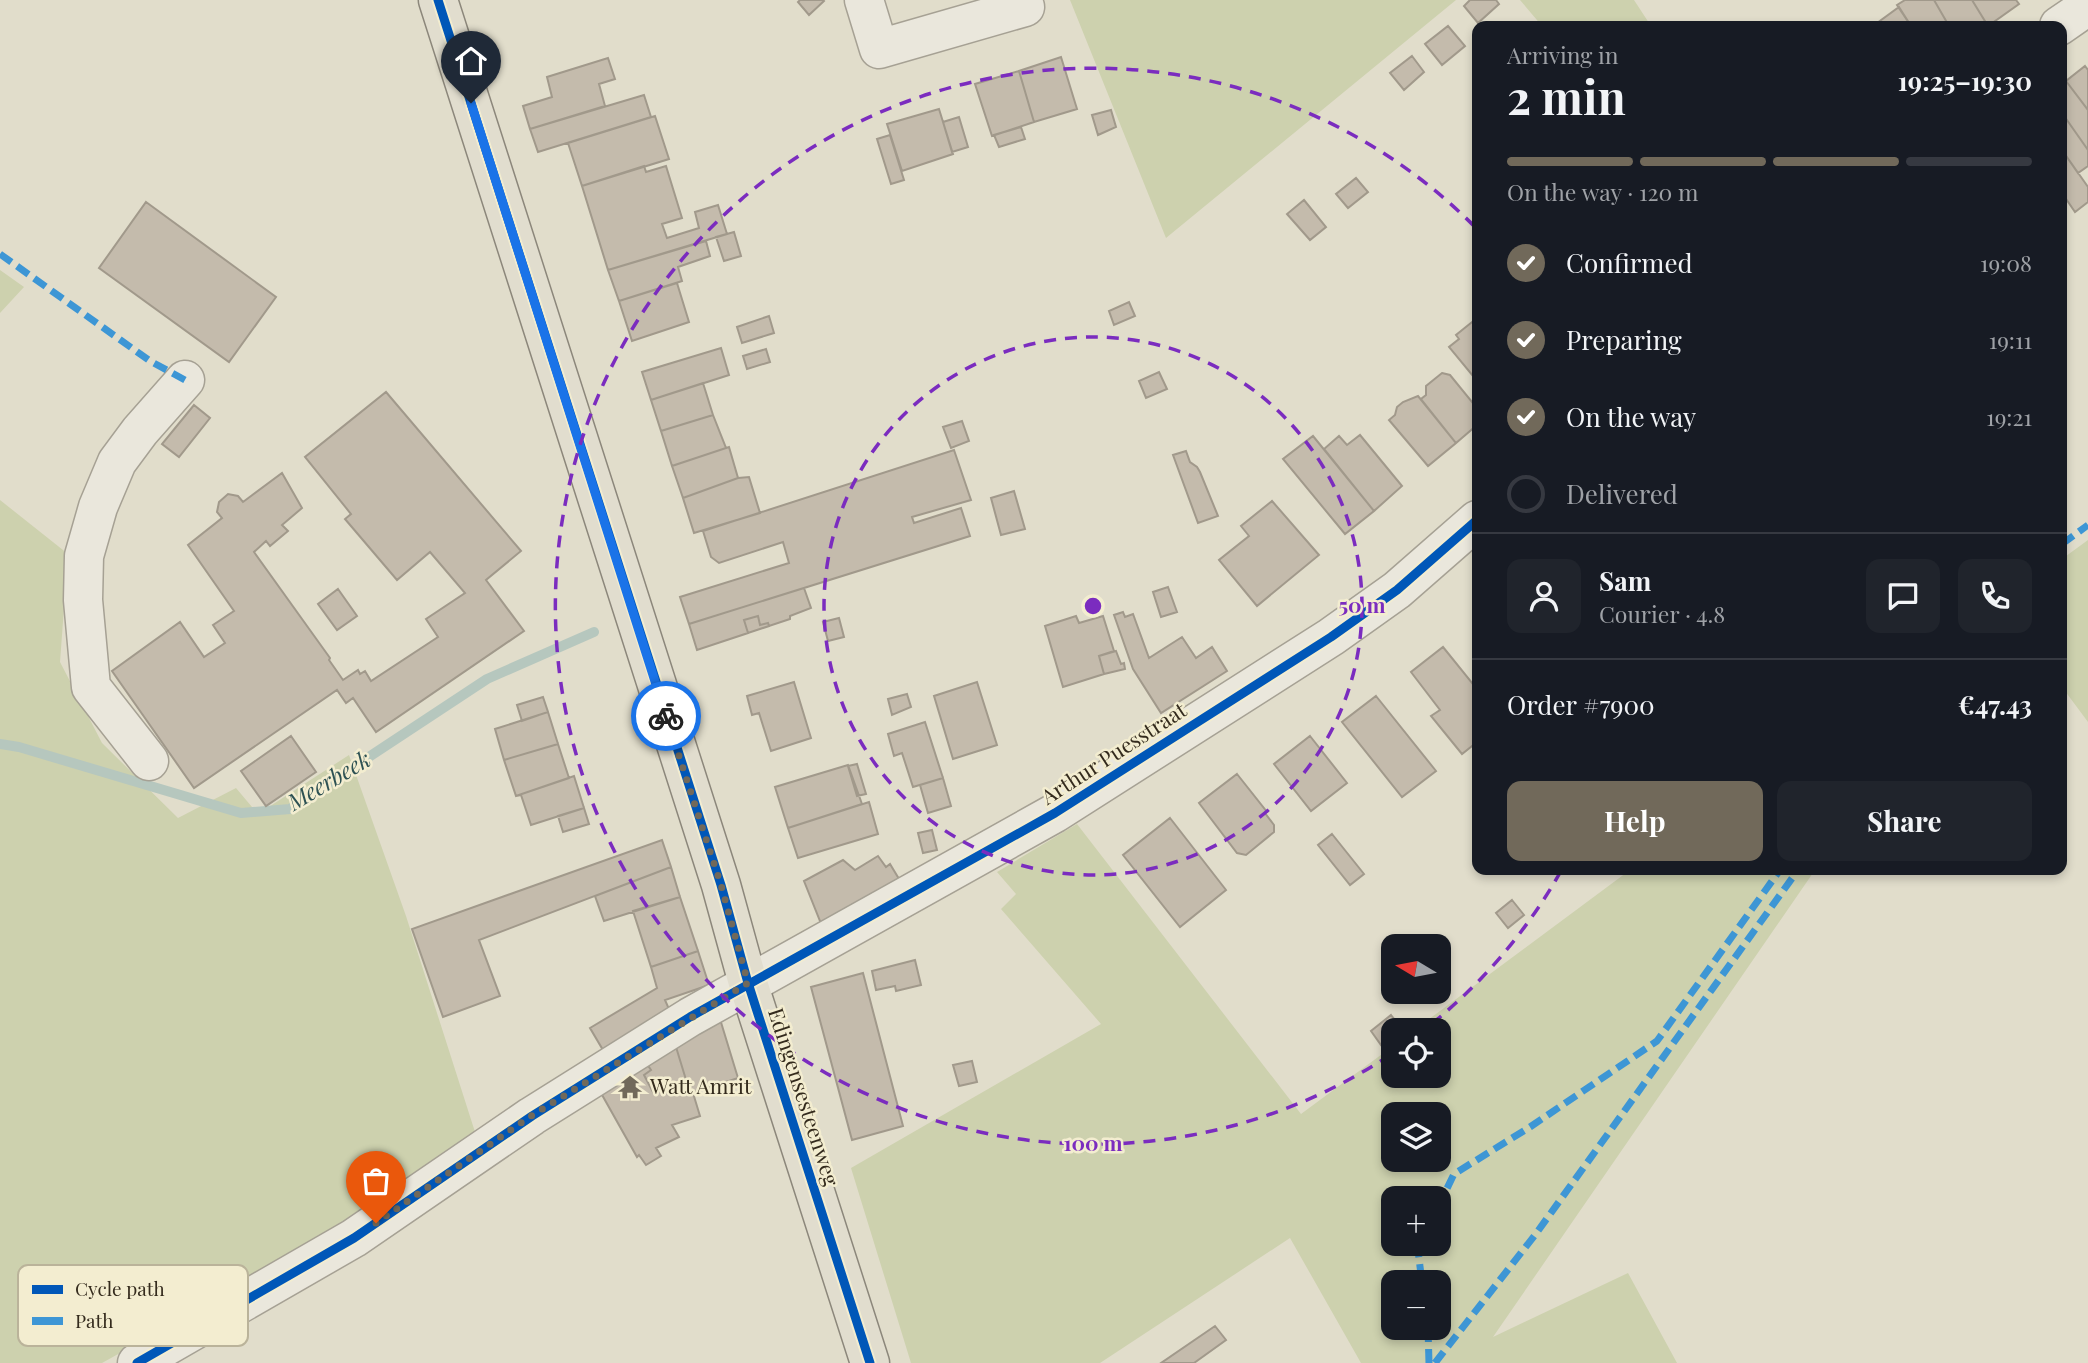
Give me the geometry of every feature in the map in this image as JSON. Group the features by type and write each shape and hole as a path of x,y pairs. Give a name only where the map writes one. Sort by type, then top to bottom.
{"main road":[{"name":"Edingensesteenweg","path":"438,0 721,885 748,983 870,1363"}],"street":[{"path":"864,0 879,50 1025,7"},
{"path":"2066,21 2088,6"},
{"path":"149,761 91,687 83,600 84,556 98,507 117,462 185,380"},
{"name":"Arthur Puesstraat","path":"248,1299 354,1238 531,1116 748,983 1055,813 1331,637 1397,590 1472,524"},
{"name":"Arthur Puesstraat","path":"137,1363 167,1346"}],"green space":[{"path":"1070,0 1456,0 1166,238"},
{"path":"1520,0 1634,0 1648,21 1538,21"},
{"path":"0,270 24,287 0,313"},
{"path":"0,500 68,554 60,662 102,743 178,818 236,788 258,814 349,755 406,916 475,1132 345,1228 248,1282 248,1265 18,1265 18,1346 133,1346 102,1363 0,1363"},
{"path":"2088,540 2088,722 2067,694 2067,555"},
{"path":"1077,824 1301,1114 1381,1055 1381,1088 1451,1088 1451,1018 1431,1018 1623,875 1812,875 1493,1337 1628,1273 1677,1363 1361,1363 1290,1238 1100,1363 911,1363 851,1168 1101,1024 1001,909 1016,894 997,872"}],"building":[{"path":"1470,0 1496,0 1499,4 1480,21 1476,21 1464,6"},
{"path":"1905,0 1934,0 1946,21 1908,21 1897,5"},
{"path":"1934,0 1972,0 1985,21 1946,21"},
{"path":"1972,0 2016,0 2019,4 1995,21 1985,21"},
{"path":"824,1 809,15 798,2"},
{"path":"1899,7 1908,21 1880,21"},
{"path":"1448,26 1465,46 1442,65 1425,44"},
{"path":"1412,56 1424,72 1404,90 1390,73"},
{"path":"1061,57 1077,109 1034,122 1019,71"},
{"path":"608,58 615,79 599,84 605,106 530,129 523,106 552,97 547,77"},
{"path":"2085,66 2088,70 2088,110 2067,82"},
{"path":"1019,71 1034,122 992,136 975,84"},
{"path":"2067,82 2088,110 2088,150 2067,120"},
{"path":"644,95 651,117 538,152 530,129"},
{"path":"939,109 953,154 902,171 887,124"},
{"path":"1111,110 1116,127 1098,135 1092,115"},
{"path":"655,116 669,159 582,186 568,143"},
{"path":"959,117 968,147 952,152 943,122"},
{"path":"2067,120 2088,150 2088,166 2078,173 2067,157"},
{"path":"1021,127 1025,139 999,147 994,135"},
{"path":"890,135 904,180 891,184 877,139"},
{"path":"2067,157 2088,187 2088,202 2075,212 2067,200"},
{"path":"644,166 646,172 666,166 682,218 662,224 667,238 699,228 695,212 718,205 727,234 608,270 582,186"},
{"path":"1356,178 1368,192 1348,208 1336,194"},
{"path":"1304,200 1326,227 1310,240 1287,214"},
{"path":"146,202 276,297 229,362 99,268"},
{"path":"734,232 741,256 724,261 716,237"},
{"path":"706,241 710,256 678,267 682,281 619,301 608,270"},
{"path":"677,283 689,322 632,341 619,301"},
{"path":"1129,302 1135,316 1114,325 1109,311"},
{"path":"769,316 774,333 742,343 737,327"},
{"path":"1472,322 1472,375 1449,347 1459,339 1456,335"},
{"path":"721,348 729,375 651,400 642,372"},
{"path":"766,349 770,362 747,369 743,356"},
{"path":"1159,372 1167,389 1146,398 1139,381"},
{"path":"1442,373 1450,375 1472,402 1472,429 1456,443 1421,399 1426,395 1426,386"},
{"path":"703,383 713,415 661,431 651,400"},
{"path":"386,392 521,551 486,580 524,631 376,732 353,698 346,703 337,690 194,788 112,671 180,622 204,657 225,643 213,625 234,611 188,545 222,518 217,512 219,502 228,494 238,496 243,502 282,473 302,508 282,525 288,531 270,546 266,541 254,552 343,680 358,670 360,674 365,671 371,681 438,637 426,619 465,593 430,552 397,580 345,519 351,514 305,457"},
{"path":"1418,396 1456,443 1428,466 1389,420 1403,402"},
{"path":"194,405 210,418 179,457 162,444"},
{"path":"713,415 726,448 672,466 661,431"},
{"path":"962,421 969,441 951,448 943,427"},
{"path":"1360,435 1402,486 1374,511 1324,449 1339,436 1347,445"},
{"path":"1313,436 1374,511 1345,534 1283,459"},
{"path":"729,447 738,478 683,498 672,466"},
{"path":"954,450 971,500 912,517 914,523 961,508 970,536 689,624 680,597 789,563 783,542 719,563 711,557 703,531"},
{"path":"1186,451 1190,462 1200,472 1218,516 1198,523 1173,455"},
{"path":"749,477 760,513 694,533 683,498 738,478"},
{"path":"1014,491 1025,529 1001,535 991,498"},
{"path":"1272,501 1319,555 1257,606 1219,560 1249,536 1241,526"},
{"path":"1168,587 1177,612 1161,617 1153,592"},
{"path":"804,588 811,608 769,626 768,623 760,625 758,616 744,620 748,633 697,650 689,624"},
{"path":"338,589 357,616 337,630 318,604"},
{"path":"1123,612 1125,617 1133,614 1149,658 1182,637 1196,658 1212,647 1227,671 1161,713 1133,669 1114,615"},
{"path":"758,616 760,625 768,623 769,626 748,633 744,620"},
{"path":"1076,616 1079,623 1103,616 1114,651 1099,656 1104,674 1063,687 1045,626"},
{"path":"839,618 844,637 828,641 823,622"},
{"path":"1443,647 1472,683 1472,746 1462,754 1431,716 1440,710 1411,672"},
{"path":"1116,651 1125,669 1104,674 1099,656"},
{"path":"794,682 811,738 771,751 759,713 752,715 747,696"},
{"path":"977,682 997,745 953,759 934,696"},
{"path":"907,694 911,707 892,715 888,699"},
{"path":"1376,696 1436,771 1402,797 1342,722"},
{"path":"543,697 548,712 522,721 517,705"},
{"path":"548,712 558,744 504,760 495,729"},
{"path":"925,722 943,778 913,787 902,753 894,756 888,734"},
{"path":"291,736 316,772 266,806 241,771"},
{"path":"1310,736 1347,783 1311,811 1274,764"},
{"path":"558,744 569,778 516,796 504,760"},
{"path":"857,764 866,794 857,796 848,766"},
{"path":"848,765 862,804 788,828 775,787"},
{"path":"1237,774 1274,825 1274,832 1246,855 1237,853 1199,803"},
{"path":"574,776 584,808 531,825 521,795 516,796"},
{"path":"943,778 951,806 928,813 920,785"},
{"path":"869,802 878,834 798,858 788,828"},
{"path":"584,808 589,824 563,832 558,816"},
{"path":"1170,818 1226,890 1180,927 1123,855"},
{"path":"932,830 937,850 923,853 918,833"},
{"path":"1332,834 1364,874 1350,885 1318,845"},
{"path":"662,840 671,867 479,940 500,996 443,1017 412,929"},
{"path":"878,856 886,867 890,864 899,879 822,926 804,881 843,860 855,870"},
{"path":"671,867 680,897 604,921 595,896"},
{"path":"680,897 698,951 651,967 633,911"},
{"path":"1512,900 1524,915 1508,928 1496,913"},
{"path":"698,951 709,985 665,1000 669,1009 603,1050 590,1028 657,988 651,967"},
{"path":"915,960 921,985 896,991 895,986 876,990 872,971"},
{"path":"863,973 903,1126 852,1140 811,987"},
{"name":"Watt Amrit","path":"720,1019 738,1078 693,1093 700,1116 672,1125 679,1137 656,1148 661,1156 646,1165 639,1155 637,1157 601,1093 647,1064 651,1070 644,1075 653,1092 687,1083 676,1047"},
{"path":"1381,1023 1381,1045 1371,1031"},
{"path":"676,1047 687,1083 653,1092 644,1075 651,1070 647,1064"},
{"path":"972,1061 977,1082 959,1086 953,1065"},
{"path":"1215,1326 1226,1340 1194,1363 1161,1363"}],"waterway":[{"name":"Meerbeek","path":"0,744 19,747 241,813 290,809 487,679 594,632"}],"marked path":[{"path":"0,254 150,361 185,380"},
{"path":"2067,540 2088,525"},
{"path":"1448,1186 1454,1174 1530,1127 1657,1041 1776,875"},
{"path":"1435,1363 1535,1235 1794,875"},
{"path":"1419,1256 1420,1270"},
{"path":"1428,1340 1429,1363"}],"cycle path":[{"path":"438,0 721,885 748,983 870,1363"},
{"path":"248,1299 354,1238 532,1116 690,1017 1055,813 1331,637 1397,590 1472,524"},
{"path":"137,1363 167,1346"}],"way so far":[{"path":"376,1223 531,1116 748,983 721,885 666,716"}],"place":[{"name":"Watt Amrit","path":"630,1087"}],"route":[{"path":"471,103 666,716"}]}
